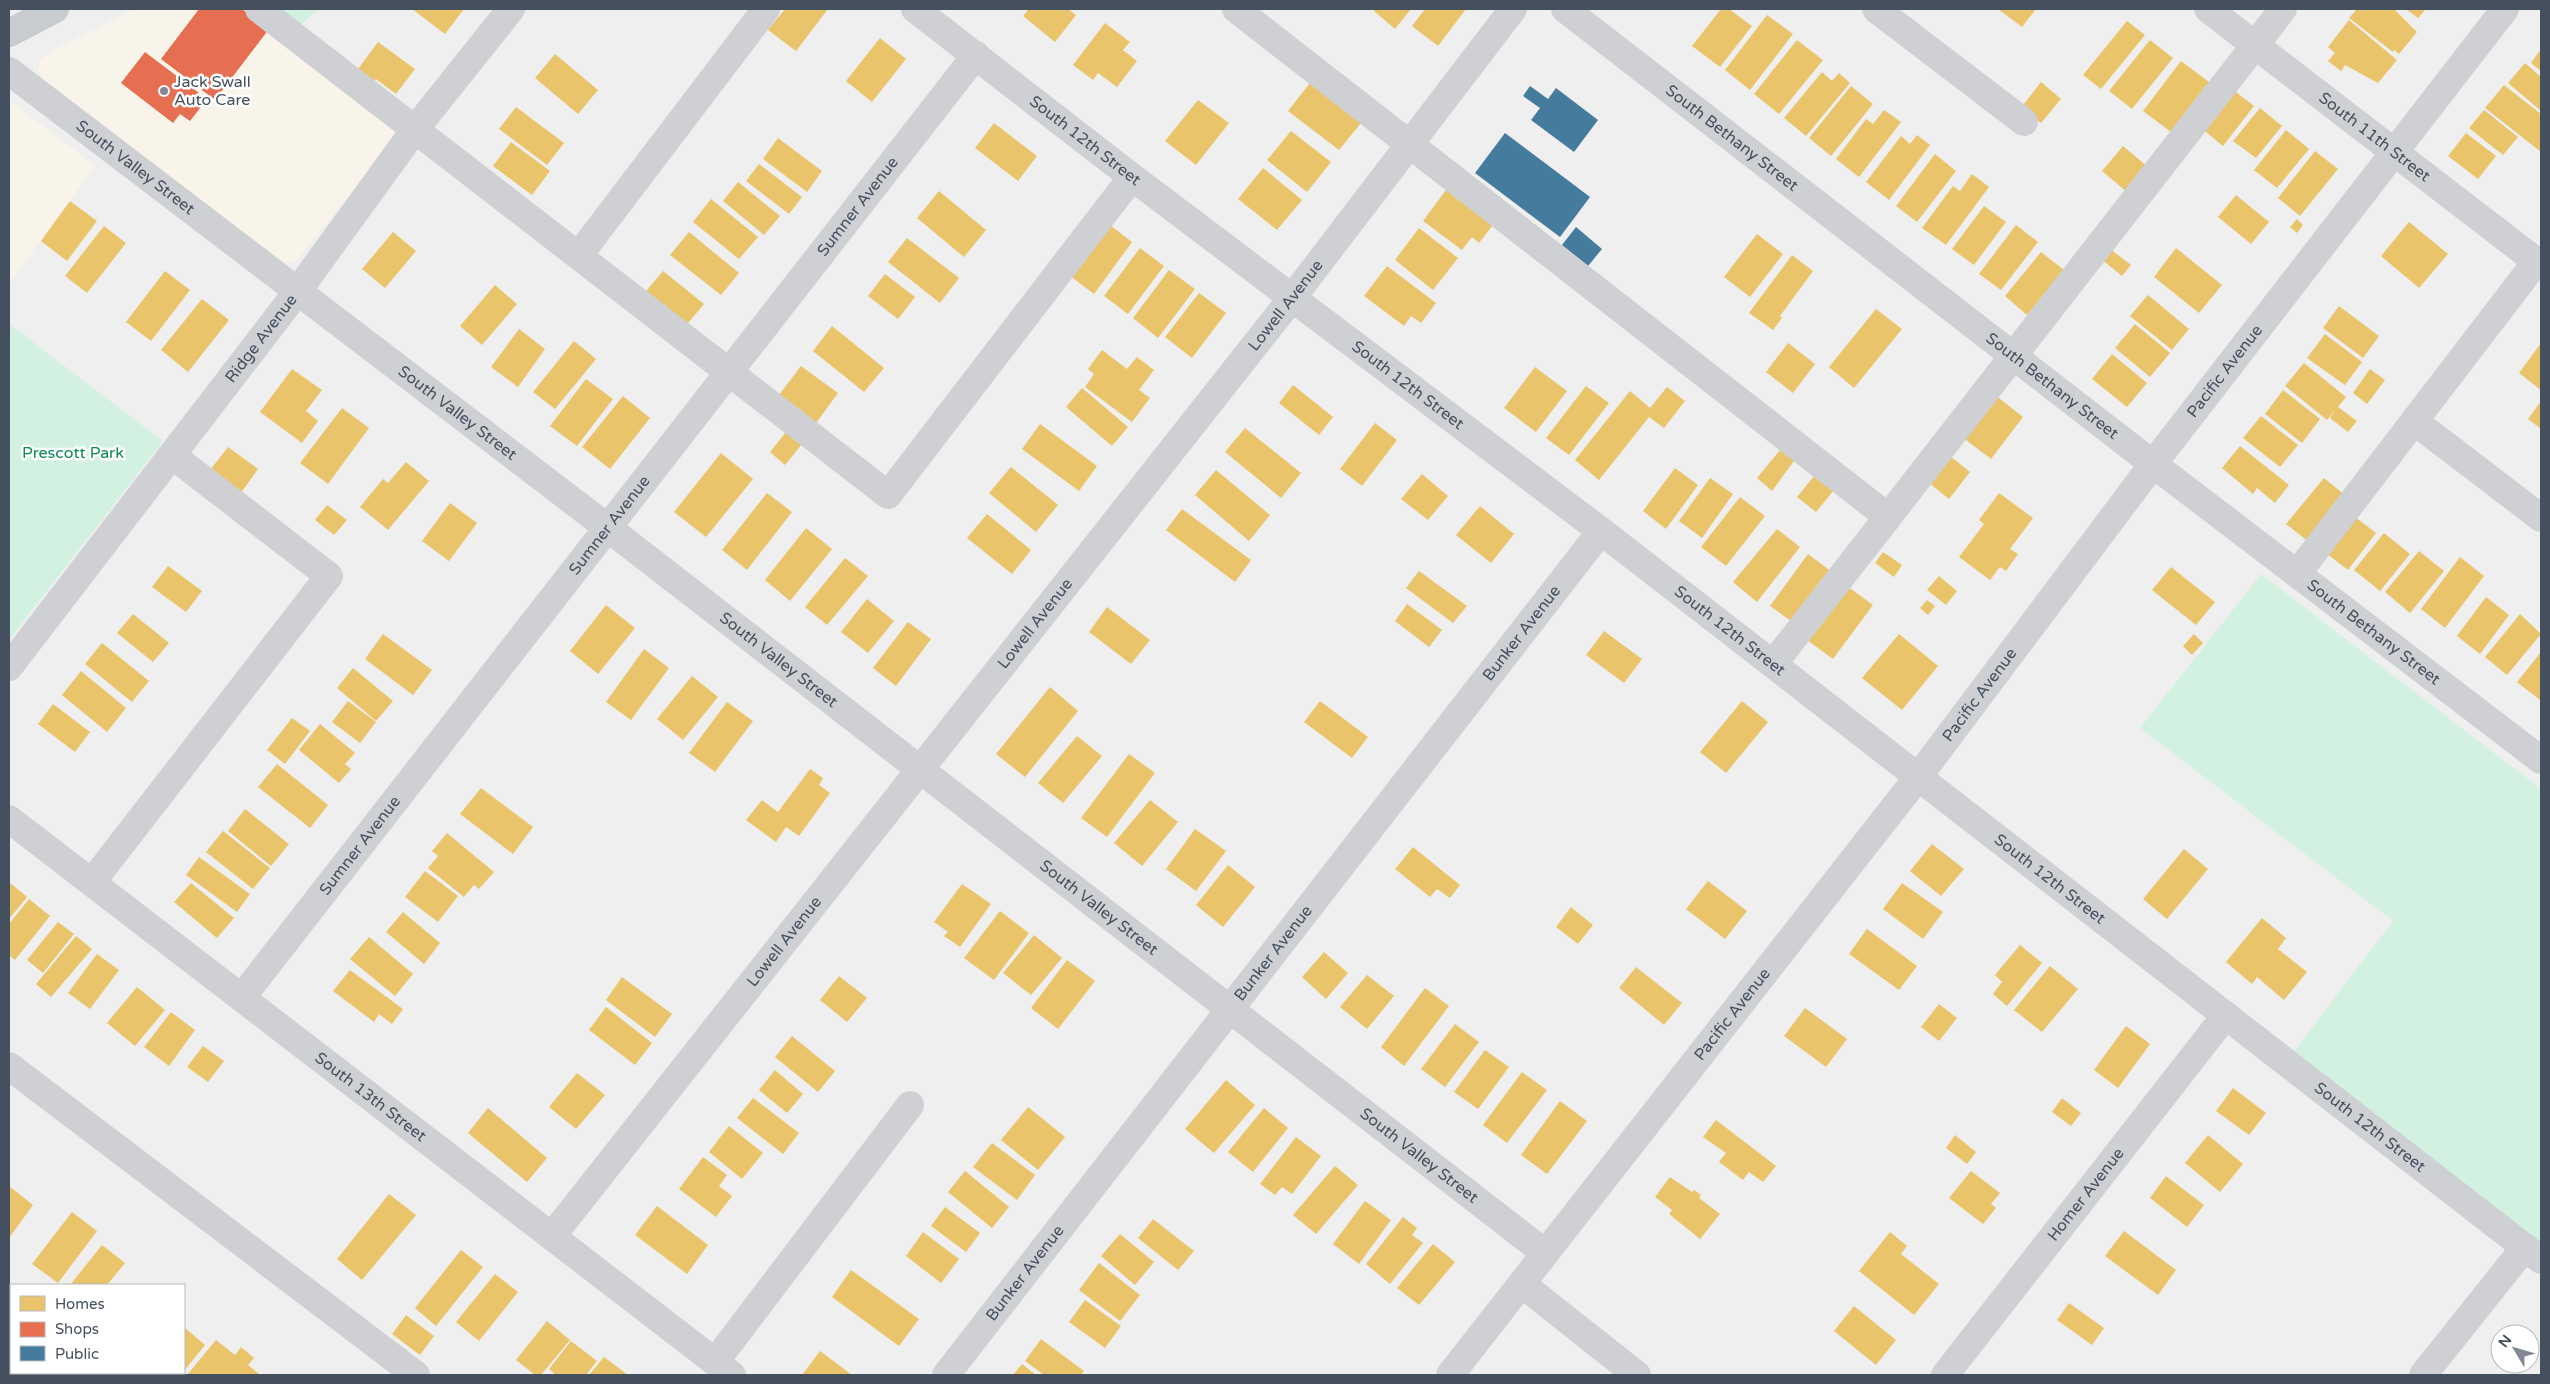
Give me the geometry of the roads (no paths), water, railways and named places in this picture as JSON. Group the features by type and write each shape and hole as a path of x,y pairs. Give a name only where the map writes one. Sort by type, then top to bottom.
{"main road":[{"path":"9,33 56,9"}],"street":[{"path":"259,9 416,128 888,495 1132,177"},
{"name":"Ridge Avenue","path":"9,667 298,292 416,128 511,9"},
{"path":"579,255 766,9"},
{"name":"South 12th Street","path":"915,9 1132,177 1602,531 2533,1253"},
{"path":"1236,9 1888,517"},
{"name":"Lowell Avenue","path":"552,1236 1292,298 1513,9"},
{"name":"South Bethany Street","path":"1565,9 2153,464 2541,760"},
{"path":"1876,9 2024,122"},
{"name":"South 11th Street","path":"2208,9 2539,264"},
{"path":"1773,664 2283,9"},
{"name":"Pacific Avenue","path":"1450,1375 1918,776 2153,464 2505,9"},
{"name":"Sumner Avenue","path":"242,997 976,55"},
{"name":"South Valley Street","path":"9,70 608,528 1545,1254"},
{"path":"2297,574 2414,421 2539,264"},
{"path":"2414,421 2541,518"},
{"path":"92,882 329,576 173,456"},
{"name":"Bunker Avenue","path":"946,1375 1602,531"},
{"name":"South 13th Street","path":"9,819 724,1369"},
{"name":"Homer Avenue","path":"1945,1375 2226,1015"},
{"path":"9,1066 416,1375"},
{"path":"724,1369 910,1106"},
{"path":"2423,1375 2533,1253"},
{"path":"1522,1284 1637,1375"}],"place":[{"name":"Jack Swall Auto Care","path":"164,91"}],"park label":[{"name":"Prescott Park","path":"73,453"}]}
